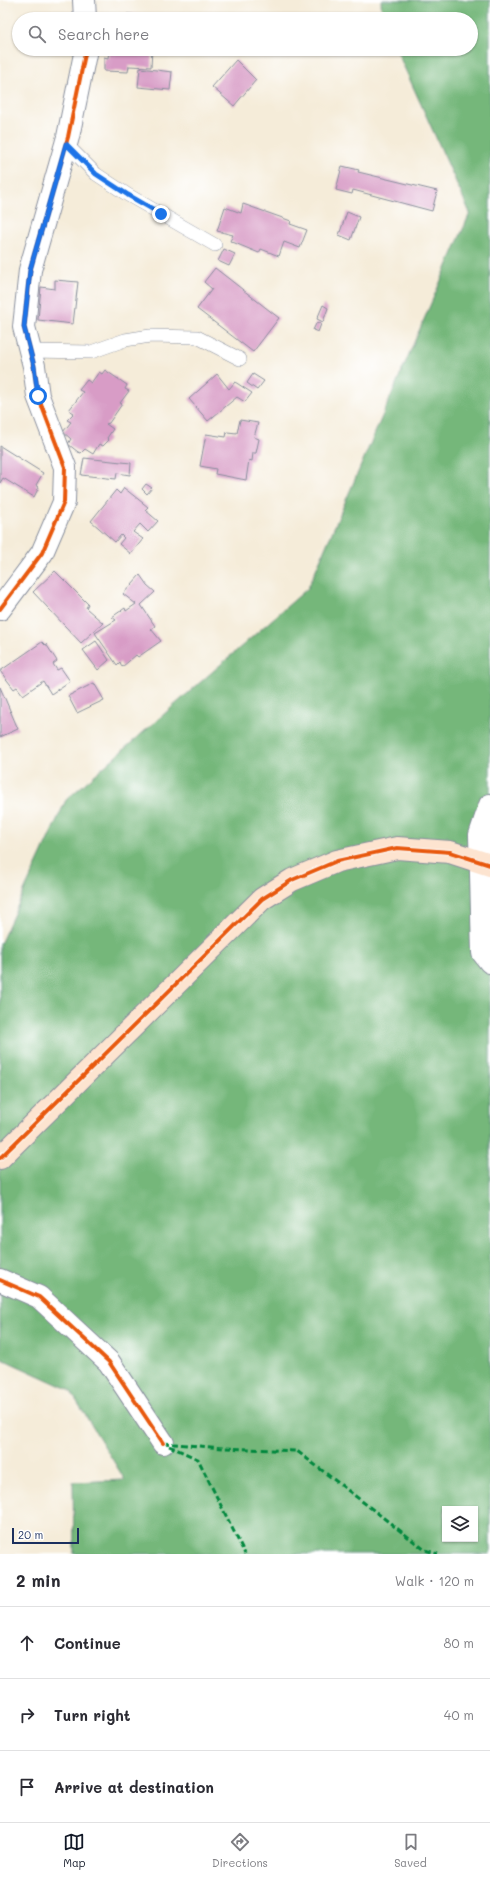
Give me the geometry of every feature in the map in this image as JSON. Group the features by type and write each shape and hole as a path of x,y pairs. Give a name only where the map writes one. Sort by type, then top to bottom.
{"street":[{"path":"84,0 85,12"},
{"path":"0,609 42,553 64,502 65,467 38,396 24,327 30,270 66,144 85,56"},
{"path":"490,806 480,836 485,863 482,953 490,962"},
{"path":"0,1158 262,899 286,884 337,861 397,848 450,852 485,863"},
{"path":"0,1280 39,1297 109,1362 162,1443"}],"lane":[{"path":"66,144 96,174 128,195 215,245"},
{"path":"30,351 91,352 125,340 150,336 197,336 240,359"}],"green space":[{"path":"381,0 490,0 490,1554 74,1554 73,1482 125,1480 70,1390 0,1358 0,944 66,800 308,588 470,213 399,56 478,56 478,12 382,12"}],"building":[{"path":"108,56 152,56 151,67 129,66 128,72 104,71 104,57 108,58"},
{"path":"236,60 256,80 234,106 212,87"},
{"path":"140,68 172,72 170,90 138,87"},
{"path":"342,166 359,170 358,172 437,191 432,211 353,190 352,194 336,190"},
{"path":"243,204 291,221 290,224 307,230 300,248 284,242 279,256 261,249 259,253 230,241 233,235 217,231 225,207 241,213"},
{"path":"347,212 359,217 351,240 339,235"},
{"path":"224,249 235,254 229,266 218,261"},
{"path":"215,268 279,318 253,352 197,309 212,289 204,282"},
{"path":"55,280 78,282 73,324 38,320 41,287 55,289"},
{"path":"323,305 328,308 323,322 317,319"},
{"path":"317,322 321,324 318,332 313,330"},
{"path":"105,370 127,385 125,389 129,391 120,403 122,404 109,423 106,424 113,429 107,438 109,440 103,446 99,444 93,454 85,449 81,453 68,444 71,439 63,432 71,422 67,420 74,413 69,410 83,392 79,390 87,380 91,383 99,372 102,374"},
{"path":"217,374 229,389 235,382 252,393 245,402 237,397 208,421 189,399"},
{"path":"253,374 264,381 257,390 247,383"},
{"path":"240,420 258,423 254,437 259,439 256,453 253,453 252,461 249,460 246,480 215,474 216,469 200,466 206,434 226,437 227,432 237,433"},
{"path":"0,446 43,473 36,485 39,487 34,497 3,478 0,483"},
{"path":"84,458 131,463 130,475 117,473 116,479 81,475"},
{"path":"146,484 152,488 147,494 142,489"},
{"path":"124,488 148,507 145,510 158,521 148,532 140,524 133,532 143,539 131,554 119,544 124,538 121,535 115,542 91,521 116,490 120,494"},
{"path":"55,571 88,604 86,608 103,623 81,643 33,592"},
{"path":"140,575 147,585 155,592 141,605 155,626 151,629 161,641 138,657 136,655 122,667 120,662 117,665 95,633 116,620 112,617 125,608 126,611 136,604 123,594"},
{"path":"96,641 109,660 98,670 83,650"},
{"path":"42,642 45,645 46,644 57,661 53,664 57,670 61,668 70,681 51,694 43,681 23,695 17,687 14,689 0,671"},
{"path":"94,683 104,700 77,713 68,696"},
{"path":"0,687 18,729 0,737"}],"marked path":[{"path":"163,1443 224,1448 297,1451 425,1550 438,1554"},
{"path":"169,1446 198,1459 245,1554"}],"cycle path":[{"path":"0,609 42,553 64,502 65,467 38,396 34,366 24,327 30,270 68,137 85,56"},
{"path":"0,1158 262,899 292,880 337,861 397,848 450,852 490,865"},
{"path":"0,1280 39,1297 109,1362 163,1443"}],"route":[{"path":"38,396 34,366 24,327 30,270 66,144 96,174 161,214"}]}
